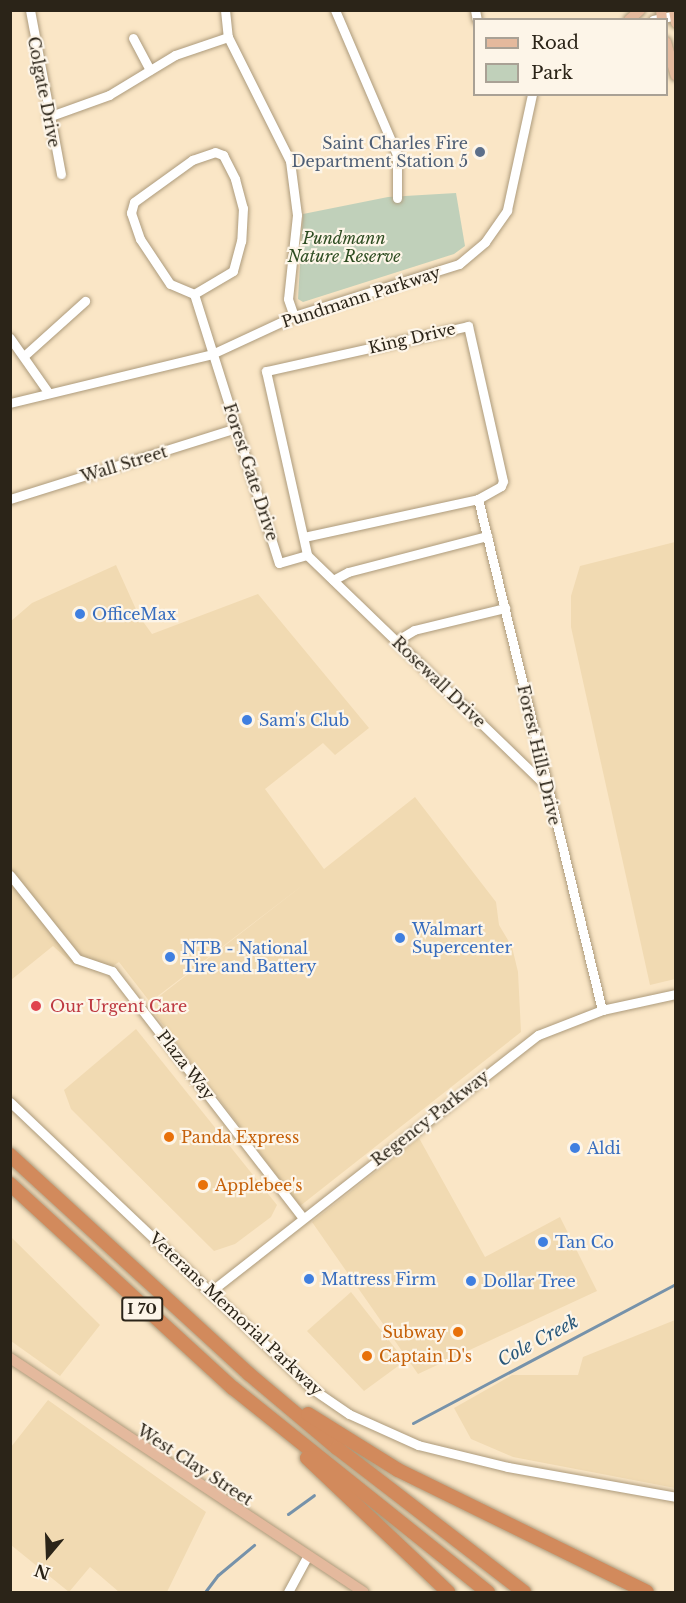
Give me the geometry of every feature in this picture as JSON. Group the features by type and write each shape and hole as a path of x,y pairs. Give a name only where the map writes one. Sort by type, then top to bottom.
{"highway":[{"name":"I 70","path":"10,1155 249,1374 337,1448 524,1593"},
{"name":"I 70","path":"10,1184 143,1309 280,1427 488,1593"},
{"path":"249,1374 373,1456 647,1593"},
{"path":"280,1427 327,1482 448,1593"}],"main road":[{"path":"668,55 675,76"},
{"name":"West Clay Street","path":"10,1358 364,1593"}],"street":[{"name":"Colgate Drive","path":"30,10 48,117 61,174"},
{"path":"225,10 228,37 290,161 297,215 288,299 294,316"},
{"path":"335,10 397,155 397,198"},
{"path":"659,17 675,16"},
{"path":"48,117 109,95 175,55 228,37"},
{"path":"133,38 150,70"},
{"name":"Pundmann Parkway","path":"10,403 212,354 294,316 447,270 473,255 496,228 513,195 532,96"},
{"path":"215,152 223,155 234,179 243,208 241,241 233,271 194,294 170,284 140,239 131,213 134,202 182,167 203,154 215,152"},
{"name":"Forest Gate Drive","path":"194,294 279,563 307,555"},
{"path":"25,355 85,301"},
{"name":"King Drive","path":"468,326 503,481 497,490 478,499 304,537 266,371 468,326"},
{"path":"10,338 25,355 48,392"},
{"name":"Wall Street","path":"10,499 237,428"},
{"name":"Forest Hills Drive","path":"478,499 545,785 602,1010"},
{"path":"333,580 348,572 487,536"},
{"path":"304,537 307,555"},
{"name":"Rosewall Drive","path":"307,555 545,785"},
{"path":"396,641 414,630 505,608"},
{"name":"Plaza Way","path":"10,875 77,959 112,971 303,1218"},
{"name":"Regency Parkway","path":"210,1292 538,1035 602,1010 675,994"},
{"name":"Veterans Memorial Parkway","path":"10,1102 311,1388 349,1414 407,1441 508,1467 675,1497"},
{"path":"288,1593 308,1556"}],"shaded area":[{"path":"675,542 675,979 650,985 571,627 571,596 580,566"},
{"path":"116,565 139,616 152,634 258,594 369,728 335,755 323,743 265,789 324,869 415,797 496,902 499,925 512,947 518,972 521,1032 300,1206 148,1005 307,882 150,1002 119,962 102,973 74,965 53,946 11,980 11,621 32,603"},
{"path":"136,1029 277,1205 271,1217 235,1244 214,1251 71,1109 64,1090"},
{"path":"419,1138 485,1257 560,1217 597,1291 418,1374 312,1222"},
{"path":"11,1237 100,1325 60,1376 11,1341"},
{"path":"351,1292 405,1361 364,1391 307,1331"},
{"path":"675,1320 675,1488 513,1457 471,1439 454,1408 512,1375 578,1375 583,1357"},
{"path":"48,1400 206,1512 167,1592 119,1592 90,1567 69,1592 11,1545 11,1447"}],"green space":[{"name":"Pundmann Nature Reserve","path":"456,193 465,246 454,254 303,302 298,299 303,214 388,197"}],"waterway":[{"name":"Cole Creek","path":"413,1423 676,1284"},
{"name":"Cole Creek","path":"288,1514 314,1495"},
{"name":"Cole Creek","path":"205,1592 218,1575 254,1545"}],"place":[{"name":"Saint Charles Fire Department Station 5","path":"480,152"},
{"name":"OfficeMax","path":"80,614"},
{"name":"Sam's Club","path":"247,720"},
{"name":"Walmart Supercenter","path":"400,938"},
{"name":"NTB - National Tire and Battery","path":"170,957"},
{"name":"Our Urgent Care","path":"36,1006"},
{"name":"Panda Express","path":"169,1137"},
{"name":"Aldi","path":"575,1148"},
{"name":"Applebee's","path":"203,1185"},
{"name":"Tan Co","path":"543,1242"},
{"name":"Mattress Firm","path":"309,1279"},
{"name":"Dollar Tree","path":"471,1281"},
{"name":"Subway","path":"458,1332"},
{"name":"Captain D's","path":"367,1356"}]}
